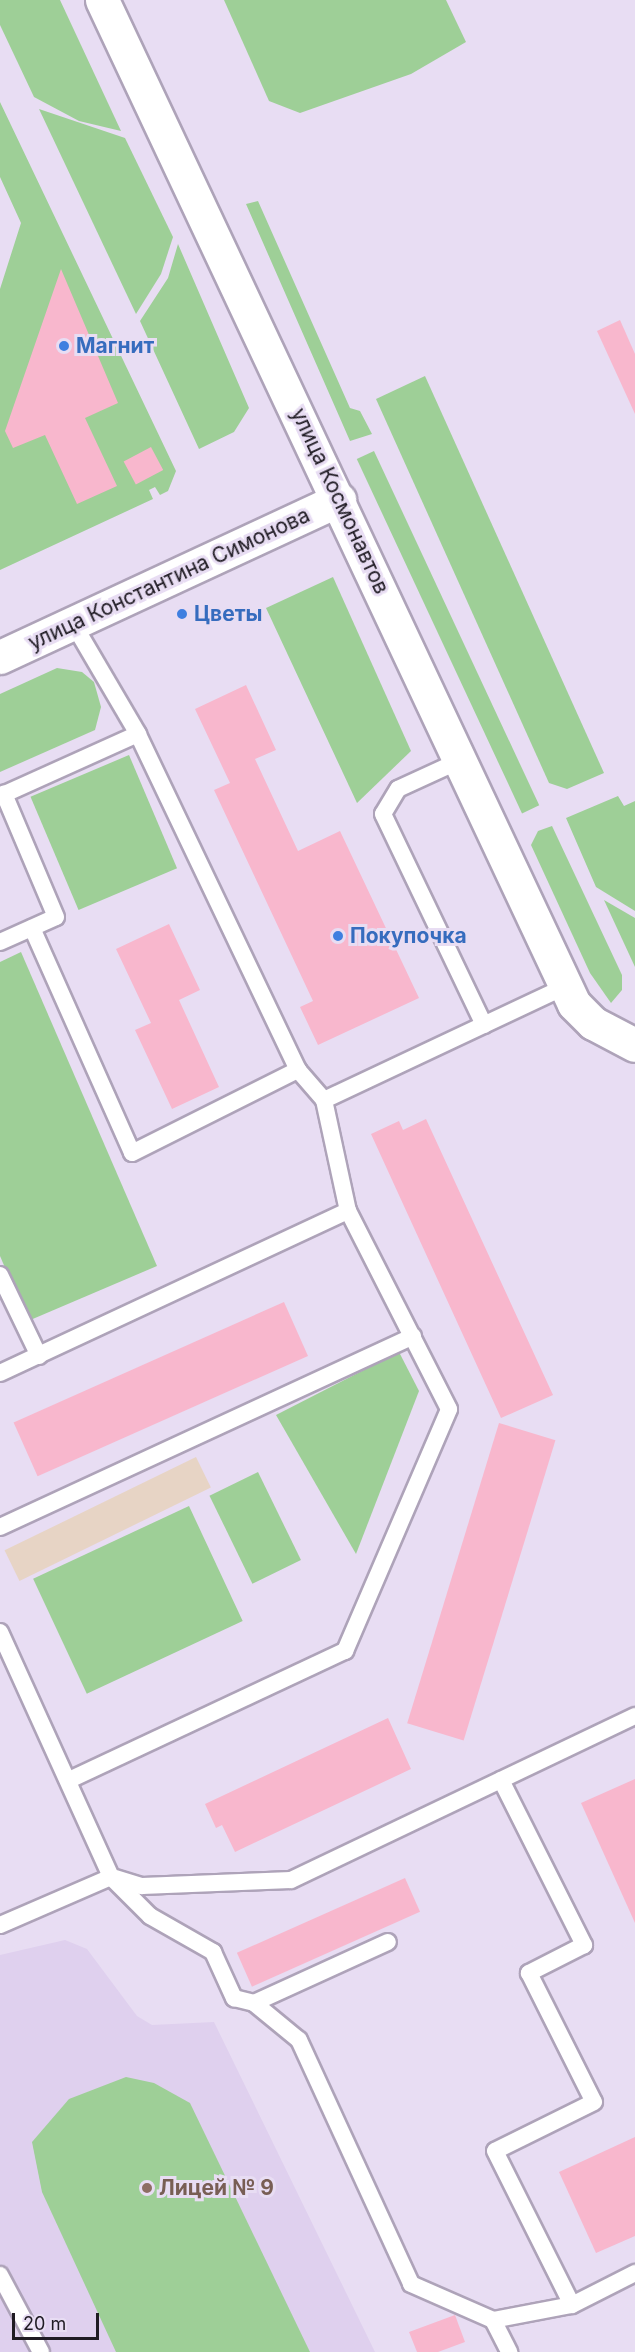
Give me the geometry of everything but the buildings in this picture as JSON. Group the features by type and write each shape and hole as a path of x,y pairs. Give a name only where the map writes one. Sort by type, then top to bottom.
{"main road":[{"name":"улица Космонавтов","path":"102,0 570,995"},
{"name":"улица Константина Симонова","path":"0,657 339,500"},
{"path":"570,995 606,1032 635,1045"}],"lane":[{"path":"69,1780 345,1652 449,1409 348,1211 324,1100 298,1070 138,734 73,623"},
{"path":"0,942 56,917 2,795 138,734"},
{"path":"461,760 398,789 383,814 484,1025"},
{"path":"32,928 132,1153 298,1070"},
{"path":"324,1100 484,1025 570,995"},
{"path":"0,1373 348,1211"},
{"path":"0,1275 39,1356"},
{"path":"0,1527 413,1336"},
{"path":"0,1632 111,1877 150,1916 213,1952 234,1998 254,2003 299,2040 411,2284 493,2320 572,2305 635,2273"},
{"path":"0,1925 111,1877 142,1886 291,1880 635,1716"},
{"path":"501,1780 584,1945 529,1973 594,2102 495,2151 572,2305"},
{"path":"254,2003 388,1942"},
{"path":"0,2275 41,2352"},
{"path":"493,2320 508,2352"}],"shaded area":[{"path":"196,1457 211,1488 19,1581 5,1550"},
{"name":"Лицей № 9","path":"65,1940 87,1949 137,2016 152,2025 214,2022 375,2352 0,2352 0,1955"}],"green space":[{"path":"0,0 60,0 121,131 79,121 34,97 0,25"},
{"path":"224,0 446,0 466,42 411,74 300,113 269,101"},
{"path":"0,102 176,471 168,491 160,495 155,487 149,490 153,499 0,570 0,289 21,223 0,177"},
{"path":"39,109 125,138 173,237 161,274 136,314"},
{"path":"258,201 350,408 360,411 372,434 350,441 246,204"},
{"path":"178,244 249,408 234,432 199,449 140,321 168,278"},
{"path":"425,376 604,773 567,789 549,783 376,399"},
{"path":"374,451 539,805 522,813 357,459"},
{"path":"333,577 411,751 357,803 266,608"},
{"path":"57,668 82,672 94,682 101,707 95,730 0,772 0,694"},
{"path":"129,755 177,868 79,910 31,797"},
{"path":"618,796 624,806 635,801 635,911 596,887 566,818"},
{"path":"552,826 622,975 622,990 611,1003 590,973 531,845 538,831"},
{"path":"604,900 635,918 635,967"},
{"path":"21,952 157,1266 28,1321 0,1256 0,962"},
{"path":"399,1352 419,1391 356,1554 276,1415"},
{"path":"258,1472 301,1560 252,1584 209,1496"},
{"path":"189,1506 243,1621 87,1694 33,1579"},
{"path":"126,2077 154,2083 190,2103 310,2352 116,2352 42,2192 32,2142 69,2099"}],"place":[{"name":"Магнит","path":"64,346"},
{"name":"Цветы","path":"182,614"},
{"name":"Покупочка","path":"338,936"},
{"name":"Лицей № 9","path":"147,2188"}]}
